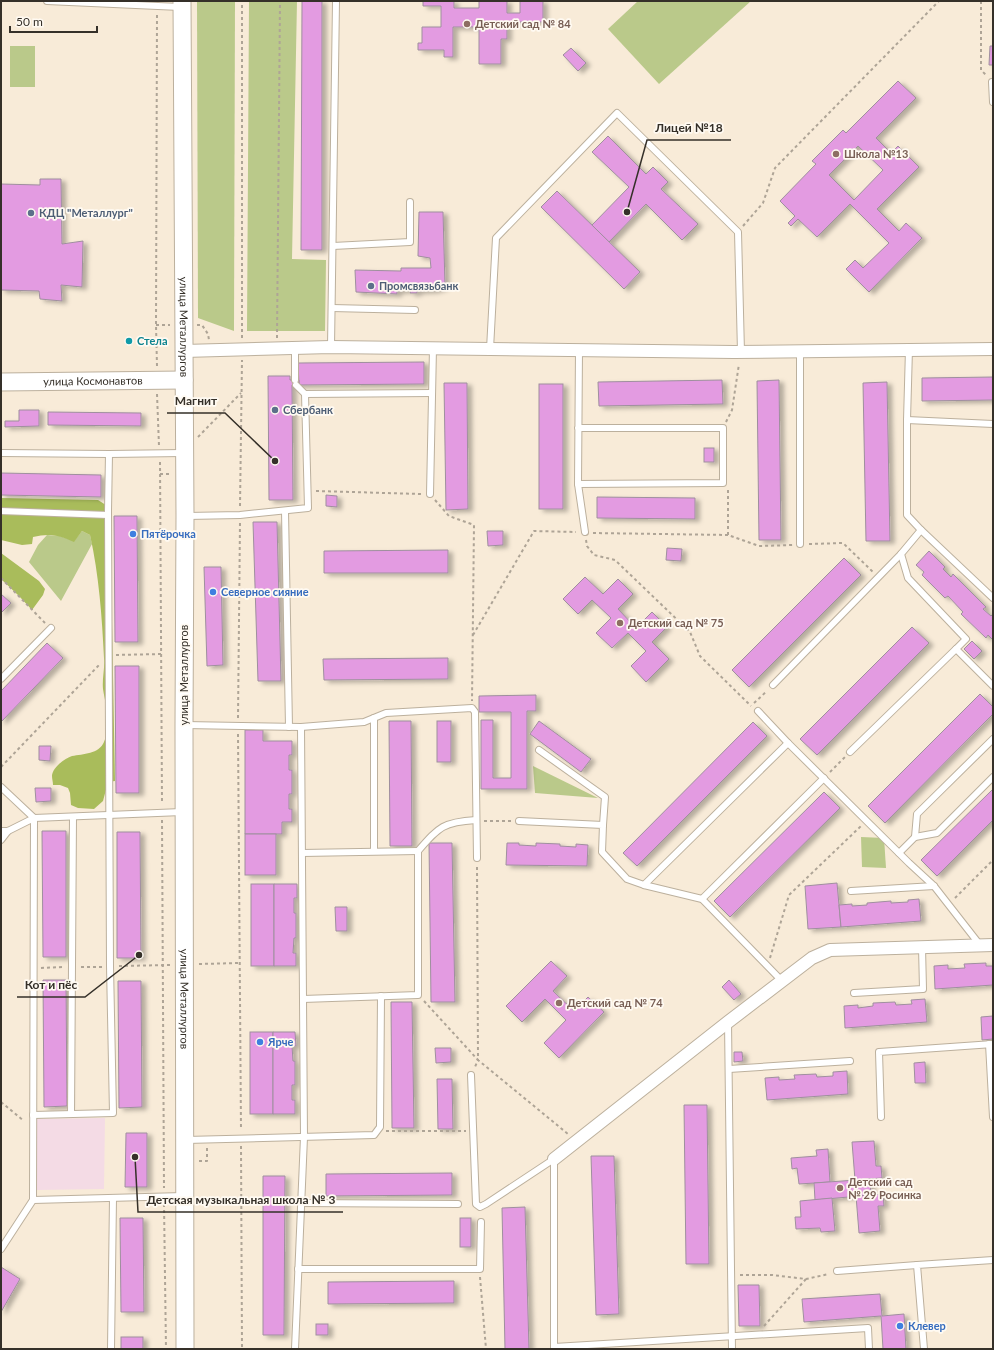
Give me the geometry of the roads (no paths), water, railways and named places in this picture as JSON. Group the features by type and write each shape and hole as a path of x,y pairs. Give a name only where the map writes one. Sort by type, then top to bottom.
{"main road":[{"name":"улица Металлургов","path":"182,4 185,474 185,1349"},
{"name":"улица Космонавтов","path":"1,382 184,380"}],"street":[{"path":"184,352 331,347 741,352 993,349"},
{"path":"554,1159 812,958 830,950 993,945"}],"lane":[{"path":"47,1 157,6 182,4"},
{"path":"331,347 336,1"},
{"path":"992,82 993,102"},
{"path":"490,349 496,238 617,113 738,232 741,352"},
{"path":"333,246 410,242 410,202"},
{"path":"332,308 415,310"},
{"path":"185,516 240,514 308,508 305,394 295,382 295,348"},
{"path":"430,494 433,348"},
{"path":"909,349 907,515 993,598"},
{"path":"579,350 578,484 585,532"},
{"path":"800,351 800,544"},
{"path":"305,394 432,393"},
{"path":"907,420 993,424"},
{"path":"578,428 723,428 723,483 578,484"},
{"path":"1,453 109,454 184,452"},
{"path":"33,1114 113,1113 110,966 109,454"},
{"path":"1,511 108,515"},
{"path":"285,511 289,727"},
{"path":"773,685 901,554 921,530"},
{"path":"850,752 966,639 908,578 901,554"},
{"path":"1,679 51,628"},
{"path":"956,649 993,686"},
{"path":"184,725 301,727 364,722 386,713 472,708 475,712 477,858"},
{"path":"758,711 899,854 934,886 980,946"},
{"path":"374,718 374,852"},
{"path":"295,1349 304,1137 301,727"},
{"path":"915,837 917,814 993,739"},
{"path":"644,885 788,743"},
{"path":"539,750 605,797 602,852 627,879 644,885 702,899 782,981"},
{"path":"899,854 915,837 937,833 993,777"},
{"path":"702,899 824,778"},
{"path":"1,786 34,818 33,1200 1,1249"},
{"path":"1,840 4,831 34,818 184,812"},
{"path":"71,1114 73,817"},
{"path":"303,999 418,995 418,851 436,831 447,824 459,821 476,820"},
{"path":"519,821 603,825"},
{"path":"302,853 418,851"},
{"path":"851,891 934,886"},
{"path":"854,993 923,988 922,947"},
{"path":"185,1140 241,1140 374,1135 380,1127 381,996"},
{"path":"728,1022 732,1349"},
{"path":"881,1117 879,1052 991,1044 993,1117"},
{"path":"729,1068 850,1061"},
{"path":"471,1075 476,1204 480,1206 486,1204 554,1159"},
{"path":"554,1159 554,1348 868,1328 869,1349"},
{"path":"33,1200 185,1196"},
{"path":"111,1349 113,1198"},
{"path":"301,1203 458,1204"},
{"path":"298,1269 480,1269 481,1222"},
{"path":"837,1271 993,1260"},
{"path":"918,1266 924,1349"}],"place":[{"name":"Детский сад № 84","path":"467,24"},
{"name":"Школа №13","path":"836,154"},
{"name":"Лицей №18","path":"627,212"},
{"name":"КДЦ \"Металлург\"","path":"31,213"},
{"name":"Промсвязьбанк","path":"371,286"},
{"name":"Стела","path":"129,341"},
{"name":"Сбербанк","path":"275,410"},
{"name":"Магнит","path":"275,461"},
{"name":"Пятёрочка","path":"133,534"},
{"name":"Северное сияние","path":"213,592"},
{"name":"Детский сад № 75","path":"620,623"},
{"name":"Кот и пёс","path":"139,955"},
{"name":"Детский сад № 74","path":"559,1003"},
{"name":"Ярче","path":"260,1042"},
{"name":"Детская музыкальная школа № 3","path":"135,1157"},
{"name":"Детский сад № 29 Росинка","path":"840,1188"},
{"name":"Клевер","path":"900,1326"}]}
